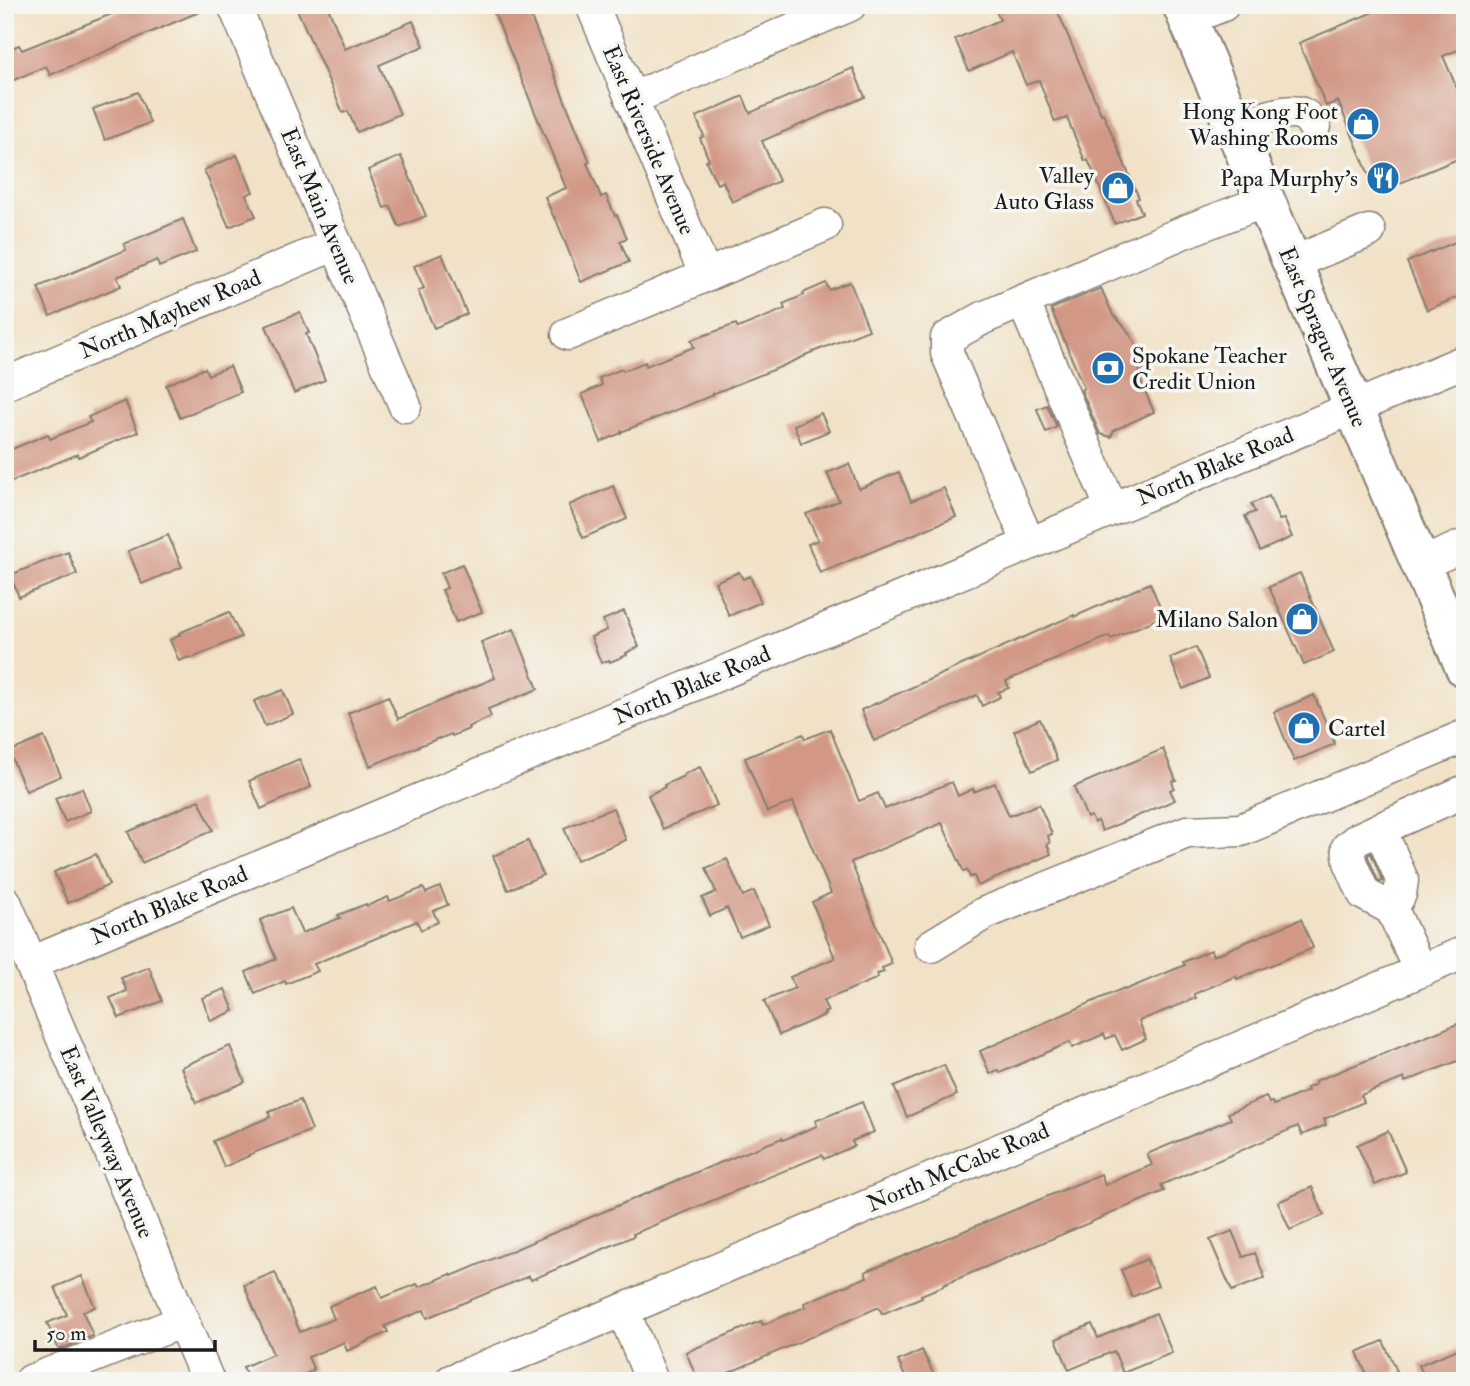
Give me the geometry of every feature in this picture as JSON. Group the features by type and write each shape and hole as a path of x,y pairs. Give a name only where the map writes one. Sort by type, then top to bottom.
{"main road":[{"name":"East Sprague Avenue","path":"1185,12 1465,668"}],"street":[{"name":"East Main Avenue","path":"234,5 405,407"},
{"name":"East Riverside Avenue","path":"592,5 706,276"},
{"path":"631,99 849,5"},
{"path":"1185,12 1223,5"},
{"path":"1235,129 1286,112 1302,114 1314,126"},
{"path":"1029,544 947,354 947,338 983,318 1184,232 1265,201"},
{"path":"568,334 825,225"},
{"path":"1292,263 1369,231"},
{"name":"North Mayhew Road","path":"5,384 336,244"},
{"path":"1023,301 1112,509"},
{"name":"North Blake Road","path":"31,963 1465,361"},
{"path":"1420,564 1465,545"},
{"path":"931,946 985,913 1187,832 1241,830 1465,736"},
{"path":"1420,971 1392,909 1400,894 1402,880 1380,829 1465,791"},
{"name":"East Valleyway Avenue","path":"5,902 208,1381"},
{"name":"North McCabe Road","path":"451,1381 1465,952"},
{"path":"622,1310 652,1381"},
{"path":"32,1381 183,1321"}],"building":[{"path":"134,5 213,6 50,75 46,66 5,84 5,51 19,45 22,50"},
{"path":"295,5 327,5 345,49 413,21 424,46 379,65 400,114 357,132 348,111 343,113"},
{"path":"491,5 526,5 590,162 587,163 601,197 606,195 627,238 620,241 629,262 581,282 545,197 566,188"},
{"path":"993,5 1055,5 1139,198 1136,199 1142,213 1115,224 1067,118 1055,122 1039,80 1026,85 1012,52 969,71 955,39 1000,20"},
{"path":"1390,5 1465,5 1465,47 1443,56 1465,107 1465,156 1388,188 1386,183 1378,187 1375,179 1371,180 1338,101 1326,106 1299,43"},
{"path":"853,68 865,97 762,141 779,181 732,202 723,181 717,184 706,161 709,160 700,138 704,136 696,117 743,96 750,113"},
{"path":"138,92 150,123 105,140 93,109"},
{"path":"237,155 253,192 246,195 256,216 229,227 204,170"},
{"path":"401,156 426,216 399,227 390,206 384,208 368,170"},
{"path":"183,219 196,252 159,267 157,260 117,277 121,286 50,316 38,287 126,250 124,244"},
{"path":"1465,238 1465,294 1427,310 1407,262"},
{"path":"442,254 467,314 434,328 418,291 424,288 414,266"},
{"path":"850,282 869,330 601,442 582,394 602,385 599,378 645,362 646,366 694,347 691,340 736,324 738,328 785,309 783,304 826,283 829,290"},
{"name":"Spokane Teacher Credit Union","path":"1101,288 1113,315 1134,341 1141,359 1139,377 1154,412 1114,430 1111,437 1100,434 1051,309"},
{"path":"300,312 325,380 294,393 266,326"},
{"path":"230,366 241,392 180,418 166,385 205,368 208,375"},
{"path":"125,401 138,432 5,484 5,452 48,434 50,439 91,422 88,417"},
{"path":"1047,405 1057,427 1046,432 1037,409"},
{"path":"821,413 829,431 801,443 794,425"},
{"path":"849,464 859,489 899,472 911,501 944,488 956,517 820,573 808,544 818,540 806,514 839,501 827,473"},
{"path":"613,486 627,519 583,538 569,505"},
{"path":"1269,496 1279,520 1284,519 1292,537 1260,551 1245,516 1255,512 1251,504"},
{"path":"168,535 182,567 142,584 128,551"},
{"path":"68,552 77,574 19,597 10,575"},
{"path":"462,564 482,612 456,622 442,590 447,588 441,573"},
{"path":"739,572 743,579 750,576 761,602 729,616 715,582"},
{"name":"Milano Salon","path":"1300,573 1334,652 1304,665 1269,587"},
{"path":"1150,583 1164,616 1111,639 1109,636 1006,681 1009,688 998,692 1000,697 982,706 977,695 874,741 861,710"},
{"path":"624,611 639,647 626,653 627,655 601,663 591,637 607,630 603,620"},
{"path":"229,612 241,637 190,659 189,657 179,661 170,640 180,635 179,633"},
{"path":"514,629 538,689 488,709 491,717 468,727 469,729 370,766 348,713 388,696 398,719 495,678 481,642"},
{"path":"1196,647 1209,678 1183,689 1170,658"},
{"path":"283,690 293,714 265,726 254,701"},
{"name":"Cartel","path":"1314,695 1335,744 1294,761 1274,712"},
{"path":"1040,719 1057,760 1032,771 1014,731"},
{"path":"830,729 859,801 878,793 885,809 952,782 958,796 995,783 1009,816 1039,804 1052,834 1048,836 1050,843 1047,844 1051,854 978,886 974,876 970,877 967,870 964,872 942,823 851,862 892,964 882,968 884,972 877,974 878,978 823,1001 828,1011 825,1015 779,1035 764,1001 795,988 790,977 835,958 812,902 831,893 793,802 767,812 745,758 803,734 805,739"},
{"path":"44,737 61,776 26,791 9,752"},
{"path":"1163,749 1176,780 1172,781 1174,788 1170,790 1175,800 1102,831 1098,821 1094,823 1091,816 1087,818 1074,787"},
{"path":"299,759 311,787 261,809 249,781"},
{"path":"700,767 717,805 663,829 648,795"},
{"path":"82,788 91,811 65,822 55,798"},
{"path":"199,800 213,830 142,863 128,832"},
{"path":"613,808 626,840 577,860 564,828"},
{"path":"528,841 543,875 508,890 493,856"},
{"path":"1371,853 1383,881 1381,882 1378,881 1368,857"},
{"path":"96,854 109,885 68,903 54,872"},
{"path":"727,859 743,896 754,891 769,925 740,937 727,908 710,916 702,898 716,892 706,868"},
{"path":"440,887 448,905 433,911 438,922 421,930 417,921 314,964 318,971 255,994 246,972 276,959 260,920 291,908 302,933 366,904 367,906 388,897 390,901 423,888 426,893"},
{"path":"1301,919 1313,948 1237,979 1236,976 1194,994 1196,998 1139,1021 1146,1039 1122,1050 1115,1035 1106,1039 1104,1034 1072,1048 1070,1042 1000,1073 999,1070 990,1074 980,1051 1124,988 1125,990 1185,965 1183,962 1211,950 1213,956"},
{"path":"149,967 162,1001 119,1018 110,998 127,991 121,978"},
{"path":"225,989 234,1011 211,1021 202,998"},
{"path":"1465,1021 1465,1058 1405,1082 1404,1078 1361,1095 1364,1102 1324,1119 1326,1125 1302,1135 1298,1126 1161,1185 1164,1191 943,1285 882,1314 879,1307 710,1381 698,1381 686,1352 761,1321 763,1325 805,1307 804,1303 867,1277 865,1272 1101,1174 1105,1185 1152,1165 1147,1154 1231,1119 1228,1113 1266,1097 1269,1103 1274,1105 1308,1091 1307,1088 1316,1084 1315,1081"},
{"path":"230,1046 245,1082 196,1103 181,1067"},
{"path":"944,1065 957,1095 907,1117 894,1087"},
{"path":"300,1100 312,1130 224,1167 213,1141 270,1117 269,1112"},
{"path":"862,1102 874,1132 852,1141 854,1146 824,1159 822,1155 531,1280 529,1276 427,1318 424,1310 385,1326 388,1332 347,1351 344,1342 308,1357 314,1370 290,1381 249,1381 243,1367 273,1354 244,1285 275,1272 300,1332 334,1319 329,1306 377,1286 382,1298 417,1284 419,1287 451,1274 452,1276 697,1172 817,1126 815,1121"},
{"path":"1388,1131 1406,1172 1375,1185 1357,1145"},
{"path":"1312,1187 1324,1215 1290,1230 1278,1202"},
{"path":"1232,1231 1243,1257 1255,1253 1265,1278 1232,1291 1210,1240"},
{"path":"1147,1259 1158,1286 1132,1297 1121,1270"},
{"path":"82,1276 95,1307 83,1312 93,1336 59,1350 47,1323 67,1315 55,1287"},
{"path":"1156,1313 1172,1353 1123,1373 1114,1351 1069,1370 1056,1339 1092,1324 1098,1338"},
{"path":"1383,1341 1397,1371 1369,1381 1357,1352"},
{"path":"1465,1346 1465,1381 1426,1381 1419,1365"},
{"path":"922,1350 934,1375 922,1381 907,1381 898,1361"}],"place":[{"name":"Hong Kong Foot Washing Rooms","path":"1363,124"},
{"name":"Papa Murphy's","path":"1383,178"},
{"name":"Valley Auto Glass","path":"1118,188"},
{"name":"Spokane Teacher Credit Union","path":"1108,368"},
{"name":"Milano Salon","path":"1302,619"},
{"name":"Cartel","path":"1304,728"}]}
